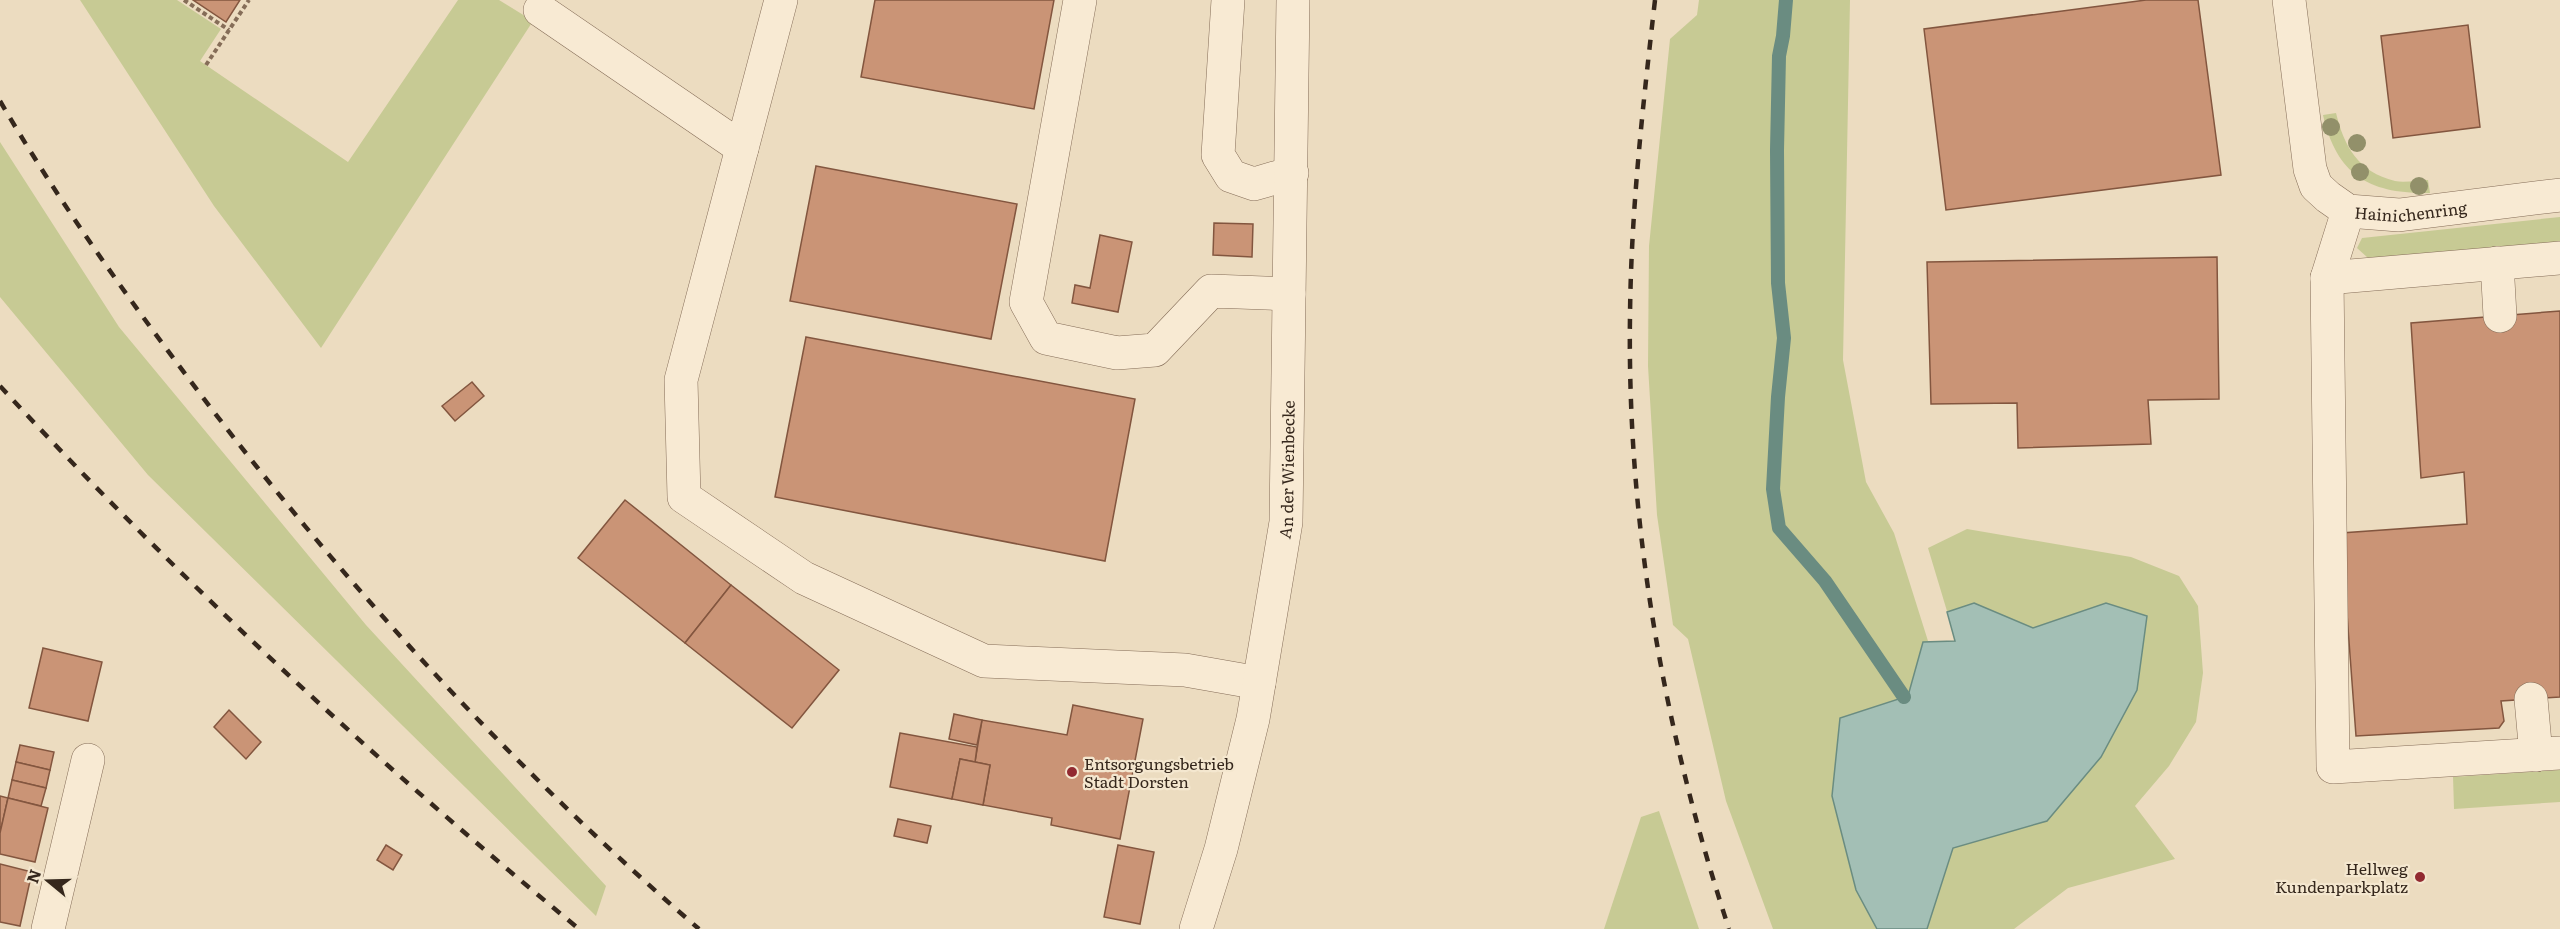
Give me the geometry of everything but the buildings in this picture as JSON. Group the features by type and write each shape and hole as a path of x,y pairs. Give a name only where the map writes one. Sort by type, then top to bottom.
{"street":[{"path":"781,0 681,380 684,496 804,578 984,661 1185,670 1259,683"},
{"path":"1080,0 1026,302 1046,338 1117,353 1155,350 1211,291 1289,294"},
{"path":"1228,0 1218,155 1231,176 1254,184 1292,173"},
{"name":"An der Wienbecke","path":"1196,929 1221,849 1253,719 1286,522 1293,0"},
{"name":"Hainichenring","path":"2289,0 2310,169 2316,186 2328,197 2348,211 2400,215 2560,195"},
{"path":"540,10 742,148"},
{"path":"2348,211 2327,278 2333,766 2548,754 2531,699"},
{"path":"2327,278 2560,258"},
{"path":"2497,263 2500,316"},
{"path":"48,929 88,759"}],"path":[{"path":"184,0 229,30"},
{"path":"206,65 249,0"}],"green space":[{"path":"80,0 177,0 221,29 200,61 348,162 458,0 499,0 533,21 321,348 214,206"},
{"path":"1699,0 1850,0 1843,360 1866,482 1894,533 1928,641 1956,641 1928,548 1967,529 2131,557 2179,576 2198,606 2203,673 2196,722 2169,766 2135,806 2175,859 2068,888 2014,929 1773,929 1726,801 1688,639 1673,625 1657,515 1648,366 1649,246 1670,39 1697,15"},
{"path":"2336,113 2348,147 2362,164 2382,177 2395,181 2428,180 2430,193 2390,190 2373,185 2347,167 2329,136 2323,115"},
{"path":"0,142 119,327 366,625 606,886 596,916 148,475 0,297"},
{"path":"2560,217 2560,245 2368,258 2357,248 2362,238"},
{"path":"2560,770 2560,802 2454,809 2453,777"},
{"path":"1659,811 1699,929 1604,929 1641,817"}],"water":[{"path":"1974,603 2033,628 2106,603 2147,616 2137,690 2101,757 2047,821 1953,848 1927,929 1877,929 1856,890 1832,796 1840,718 1908,696 1923,642 1955,641 1947,612"}],"waterway":[{"path":"1786,0 1779,56 1777,150 1778,283 1784,338 1773,489 1779,528 1825,581 1904,697"}],"railway":[{"path":"1655,0 1638,158 1631,276 1631,394 1635,472 1643,550 1668,703 1706,854 1729,929"},
{"path":"0,101 83,232 128,296 293,512 421,659 487,729 626,865 699,929"},
{"path":"0,386 138,529 280,667 427,800 579,929"}],"place":[{"name":"Entsorgungsbetrieb Stadt Dorsten","path":"1072,772"},
{"name":"Hellweg Kundenparkplatz","path":"2420,877"}]}
